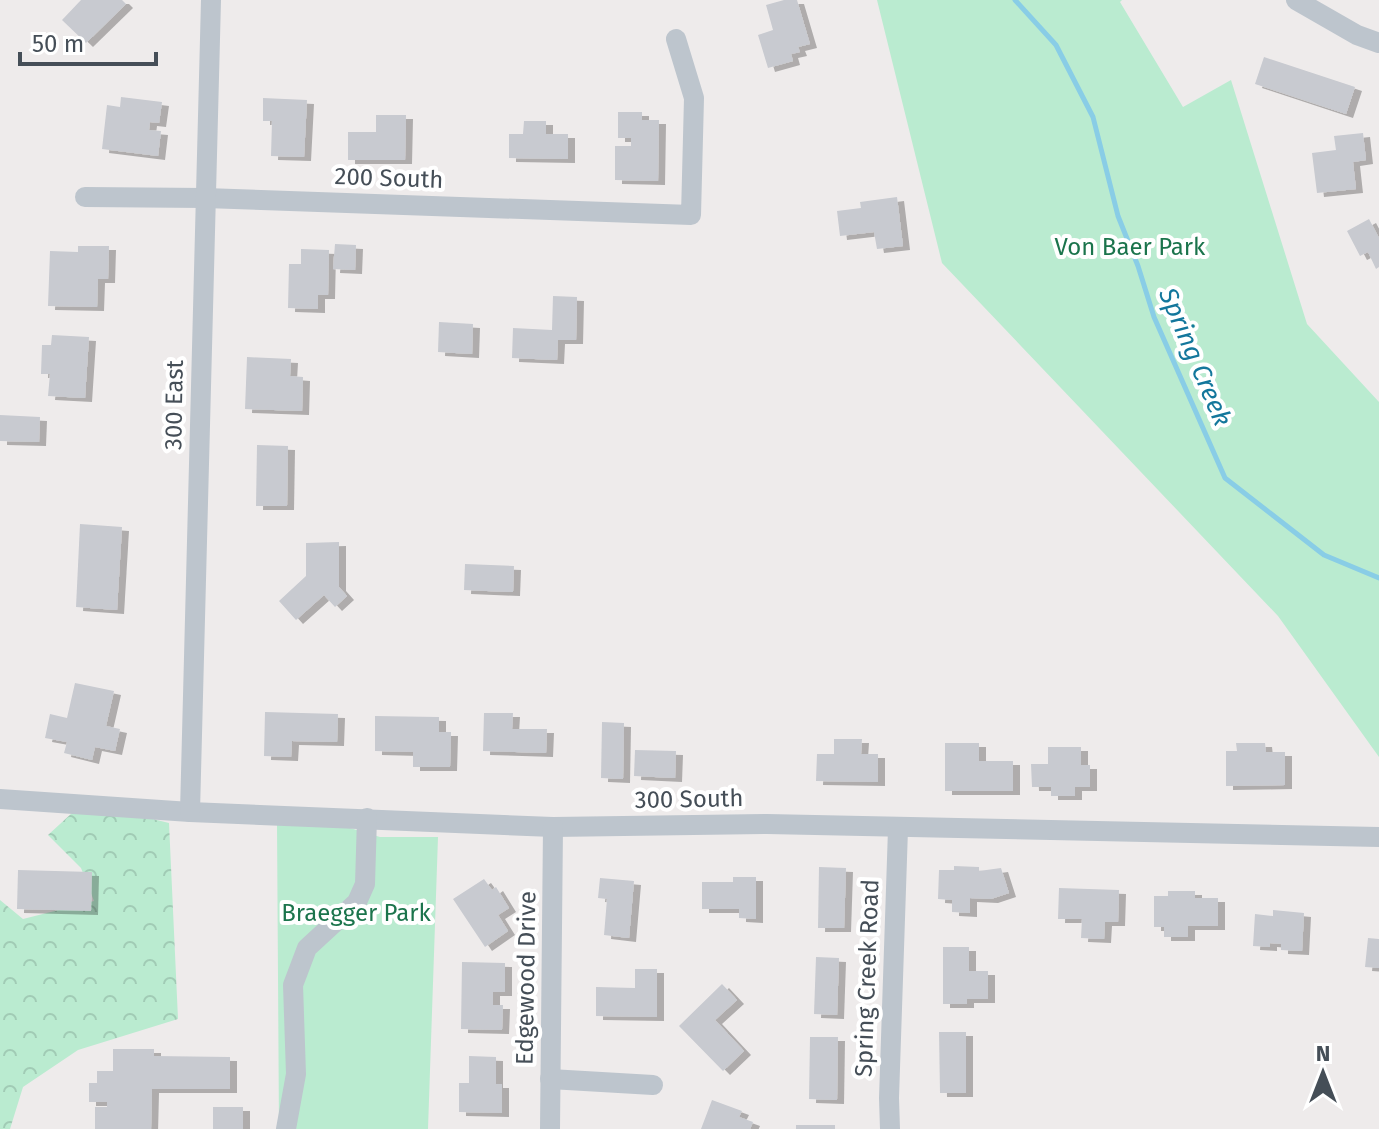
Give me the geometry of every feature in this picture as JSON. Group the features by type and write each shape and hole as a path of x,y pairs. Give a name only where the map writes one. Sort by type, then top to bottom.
{"street":[{"name":"300 East","path":"190,812 211,0"},
{"path":"1296,0 1357,35 1379,43"},
{"name":"200 South","path":"85,197 205,198 691,215 694,98 676,39"},
{"name":"300 South","path":"0,799 190,812 553,827 767,824 1379,837"},
{"path":"286,1129 296,1074 293,985 307,948 357,902 365,884 367,818"},
{"name":"Edgewood Drive","path":"550,1129 553,827"},
{"name":"Spring Creek Road","path":"890,1129 898,829"},
{"path":"550,1079 653,1085"}],"green space":[{"name":"Von Baer Park","path":"877,0 1122,0 1120,2 1183,107 1231,80 1307,324 1379,402 1379,757 1278,616 942,263"},
{"path":"84,802 169,823 178,1019 78,1050 23,1087 10,1129 0,1129 0,900 23,919 94,901 81,868 48,835"},
{"name":"Braegger Park","path":"277,824 350,828 380,837 438,837 428,1129 279,1129"}],"building":[{"path":"81,0 122,0 126,4 86,43 62,20"},
{"path":"797,0 810,44 798,47 800,52 791,54 793,61 768,68 758,35 773,30 766,5"},
{"path":"1264,57 1355,87 1346,114 1255,84"},
{"path":"121,97 162,102 159,123 150,122 149,130 161,131 158,156 102,149 107,105 120,107"},
{"path":"263,98 307,100 304,157 271,156 272,121 263,121"},
{"path":"618,112 642,112 642,120 659,120 658,181 615,180 615,146 631,146 631,138 618,138"},
{"path":"376,115 406,115 405,160 348,160 348,132 376,132"},
{"path":"524,121 546,121 546,134 568,134 568,159 509,158 509,134 523,134"},
{"path":"1363,133 1366,160 1353,162 1356,189 1317,193 1312,153 1336,150 1334,136"},
{"path":"897,197 903,246 877,249 874,232 840,236 837,211 861,208 860,202"},
{"path":"1369,219 1379,238 1379,267 1376,269 1368,252 1360,256 1347,231"},
{"path":"335,244 356,245 355,270 333,269"},
{"path":"78,246 109,246 108,279 98,279 97,307 48,306 50,251 78,252"},
{"path":"301,249 329,250 328,295 318,295 318,309 288,308 289,264 301,264"},
{"path":"553,296 577,297 576,340 558,340 557,360 512,358 513,328 552,330"},
{"path":"439,322 473,324 472,354 438,352"},
{"path":"52,335 89,337 85,398 48,396 50,374 41,374 42,345 51,345"},
{"path":"247,357 291,359 290,376 303,377 302,411 245,409"},
{"path":"0,415 40,417 39,442 0,441"},
{"path":"257,445 288,446 287,506 256,506"},
{"path":"80,524 122,527 117,610 76,607"},
{"path":"339,542 339,587 347,596 335,607 324,595 296,620 279,601 306,576 306,543"},
{"path":"465,564 514,566 513,592 464,590"},
{"path":"75,683 114,691 106,726 120,729 115,751 95,747 92,760 64,753 67,742 45,738 50,714 67,718"},
{"path":"265,712 338,714 337,742 292,741 291,757 264,756"},
{"path":"484,713 513,713 512,729 547,729 546,753 483,751"},
{"path":"375,716 439,717 439,732 451,732 450,767 413,767 413,752 375,751"},
{"path":"602,722 624,723 623,779 601,778"},
{"path":"834,739 862,739 861,754 878,754 878,782 816,781 817,754 834,754"},
{"path":"945,743 979,743 979,761 1013,761 1013,791 945,791"},
{"path":"1236,743 1265,743 1266,752 1285,752 1285,785 1226,786 1226,751 1237,751"},
{"path":"1048,747 1081,747 1081,765 1090,765 1090,787 1075,787 1075,796 1051,796 1051,787 1032,787 1031,764 1048,764"},
{"path":"635,750 676,751 675,778 634,776"},
{"path":"954,866 979,867 979,871 1001,868 1009,893 991,899 970,898 970,913 952,912 952,900 938,899 939,870 954,870"},
{"path":"819,867 846,868 844,928 818,928"},
{"path":"18,870 92,872 91,911 17,909"},
{"path":"733,877 756,877 756,919 739,918 739,909 702,909 702,882 733,882"},
{"path":"600,878 634,881 629,938 604,935 607,899 598,898"},
{"path":"484,879 492,890 496,887 509,908 498,915 508,931 485,947 453,899"},
{"path":"1059,888 1119,890 1118,922 1105,922 1104,939 1081,938 1082,919 1058,919"},
{"path":"1168,891 1195,891 1195,898 1218,898 1218,926 1188,926 1188,937 1164,937 1164,927 1154,927 1154,896 1168,896"},
{"path":"1273,910 1304,913 1302,951 1281,950 1281,944 1253,946 1255,914 1273,916"},
{"path":"1368,938 1379,939 1379,968 1365,967"},
{"path":"943,947 969,947 969,971 988,971 988,999 967,999 967,1004 943,1004"},
{"path":"816,957 839,958 837,1015 814,1014"},
{"path":"462,962 505,963 505,992 493,992 493,1005 503,1005 502,1030 461,1029"},
{"path":"635,969 657,969 657,1017 596,1016 596,987 635,988"},
{"path":"722,984 737,1000 715,1020 744,1051 723,1071 679,1026"},
{"path":"939,1032 966,1032 966,1093 940,1093"},
{"path":"810,1037 838,1037 837,1100 809,1099"},
{"path":"113,1049 154,1049 154,1056 230,1057 230,1089 152,1089 151,1129 95,1129 95,1107 107,1107 107,1102 89,1102 89,1083 97,1083 97,1071 113,1071"},
{"path":"469,1056 496,1057 496,1084 502,1084 502,1113 459,1112 459,1083 469,1083"},
{"path":"712,1100 742,1111 739,1117 753,1122 750,1129 701,1129"},
{"path":"213,1107 243,1107 243,1129 213,1129"},
{"path":"796,1125 835,1125 835,1129 796,1129"}],"waterway":[{"name":"Spring Creek","path":"1015,0 1056,45 1093,117 1118,216 1154,317 1225,478 1324,555 1379,578"}]}
